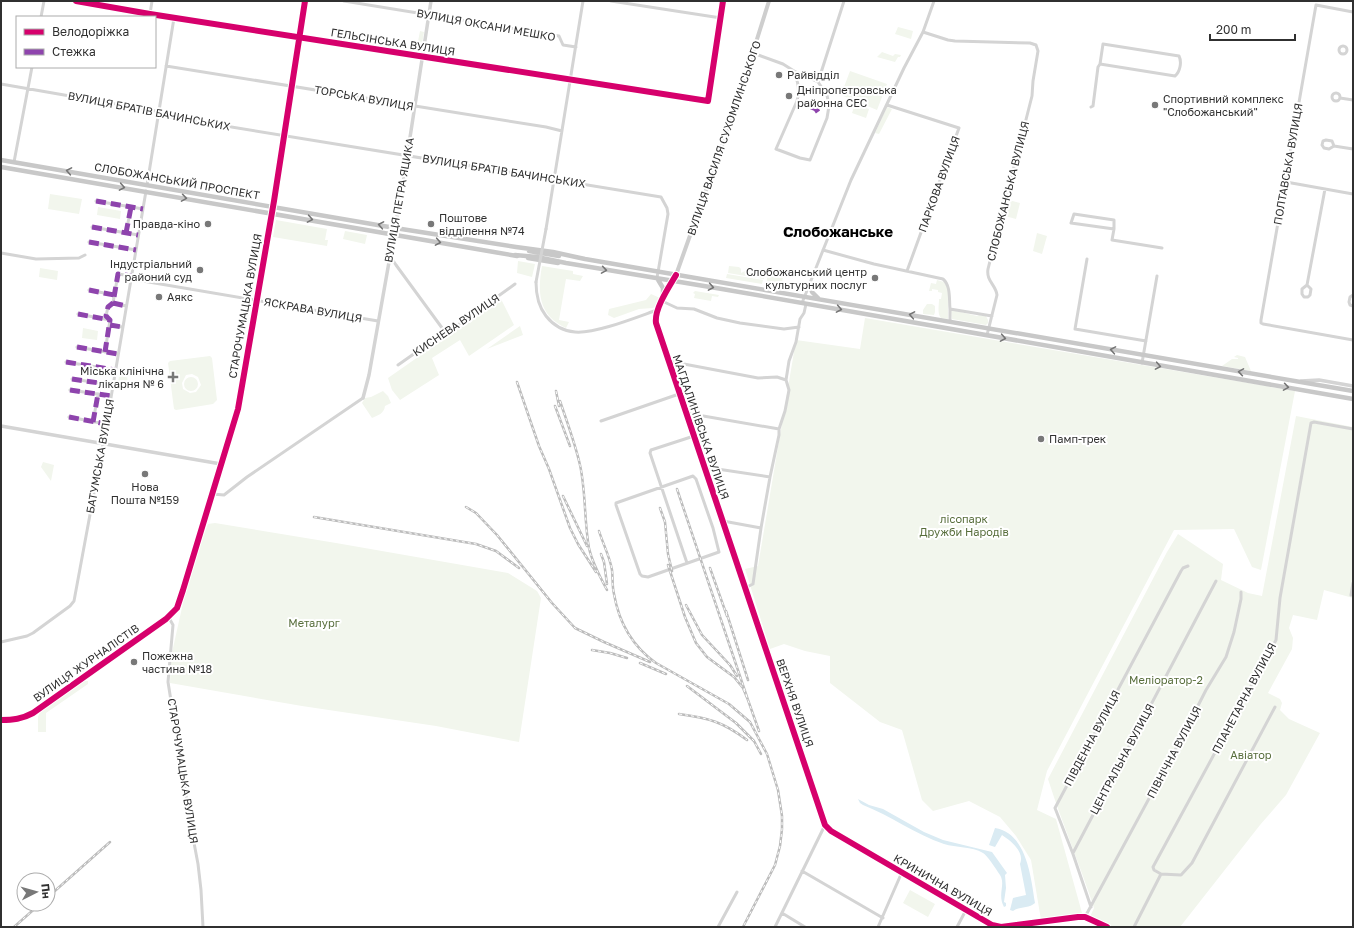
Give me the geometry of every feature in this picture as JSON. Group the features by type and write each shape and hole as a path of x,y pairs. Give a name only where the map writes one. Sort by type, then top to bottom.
{"main road":[{"name":"ВУЛИЦЯ ВАСИЛЯ СУХОМЛИНСЬКОГО","path":"676,275 736,106 769,1"},
{"name":"СЛОБОЖАНСЬКИЙ ПРОСПЕКТ","path":"1,160 395,228 516,247 538,253 567,256 1353,391"},
{"name":"СЛОБОЖАНСЬКИЙ ПРОСПЕКТ","path":"1,167 515,255 537,257 673,280 1353,399"},
{"path":"657,278 663,288 662,300"},
{"path":"810,284 812,292 819,299"}],"street":[{"path":"41,16 44,1"},
{"name":"ГЕЛЬСІНСЬКА ВУЛИЦЯ","path":"76,1 174,18 708,101 720,18"},
{"path":"150,14 152,1"},
{"name":"СТАРОЧУМАЦЬКА ВУЛИЦЯ","path":"177,608 238,409 285,135 306,1"},
{"name":"ВУЛИЦЯ ОКСАНИ МЕШКО","path":"344,1 558,36 563,45 576,48"},
{"name":"ВУЛИЦЯ ПЕТРА ЯЦИКА","path":"363,398 369,375 391,253 431,1"},
{"path":"583,1 536,282 537,296 542,311 549,320 558,326 576,332 607,327 657,310 676,275"},
{"path":"611,1 720,18 723,1"},
{"path":"639,6 640,1"},
{"path":"818,82 844,1"},
{"path":"745,588 753,584 761,528 779,429 785,411 789,390 786,380 789,361 796,342 800,319 804,313 805,297 850,182 904,68 923,32 934,1"},
{"name":"ПОЛТАВСЬКА ВУЛИЦЯ","path":"1353,12 1316,5 1261,323 1353,340"},
{"path":"147,185 174,18"},
{"name":"СЛОБОЖАНСЬКА ВУЛИЦЯ","path":"923,32 955,42 1030,43 1036,45 1038,51 1032,96 988,268 988,277 997,292 987,335"},
{"path":"1091,107 1093,106 1098,67 1100,64 1103,44 1179,56 1181,60 1179,70 1175,76 1100,64"},
{"path":"1347,50 1353,52"},
{"path":"753,53 783,64 818,82 827,95 829,106 827,118 810,160 776,150 796,105 799,92 797,78 794,71"},
{"name":"ТОРСЬКА ВУЛИЦЯ","path":"166,66 546,127 562,131"},
{"path":"14,162 32,68"},
{"path":"797,78 801,74"},
{"name":"ВУЛИЦЯ БРАТІВ БАЧИНСЬКИХ","path":"1,84 156,110 164,116 661,197 667,208 668,214 657,278"},
{"path":"1340,98 1353,100"},
{"name":"ПАРКОВА ВУЛИЦЯ","path":"887,105 959,128 908,271"},
{"path":"1334,146 1353,149"},
{"path":"1286,182 1353,194"},
{"path":"1308,285 1325,189"},
{"name":"БАТУМСЬКА ВУЛИЦЯ","path":"1,642 27,636 33,633 74,602 103,444 146,191"},
{"path":"96,201 143,209"},
{"path":"126,233 131,207"},
{"path":"1114,229 1071,223 1074,214 1114,220 1114,229 1112,240 1162,248"},
{"path":"92,227 138,235"},
{"path":"89,242 136,250"},
{"path":"823,250 874,264 943,279 947,283 950,322"},
{"path":"1,253 38,259 79,258 85,256"},
{"path":"391,253 392,259 396,265 445,332"},
{"path":"1087,259 1075,329 1146,341"},
{"path":"105,352 110,324 110,320 106,316 108,307 113,303 118,274 131,277"},
{"path":"1142,363 1157,276"},
{"name":"ЯСКРАВА ВУЛИЦЯ","path":"131,277 378,321"},
{"name":"КИСНЕВА ВУЛИЦЯ","path":"398,365 445,332 451,330 515,284"},
{"path":"88,290 114,295"},
{"path":"1353,295 1350,297 1349,303 1353,306"},
{"path":"662,300 677,308 694,309 717,318 740,323 784,329 799,328"},
{"path":"113,303 126,306"},
{"path":"950,309 992,316"},
{"name":"МАГДАЛИНІВСЬКА ВУЛИЦЯ","path":"657,310 655,317 656,323 745,588"},
{"path":"78,314 110,320"},
{"path":"110,324 122,327"},
{"path":"78,347 118,354"},
{"path":"668,360 758,378 777,377 786,380"},
{"path":"66,362 115,370"},
{"path":"72,379 112,386"},
{"path":"1295,381 1319,380 1353,386"},
{"path":"70,390 111,396"},
{"path":"93,422 98,394"},
{"path":"601,422 680,394"},
{"path":"212,494 224,495 247,477 363,398"},
{"path":"686,413 779,429"},
{"path":"69,418 106,424"},
{"name":"ПЛАНЕТАРНА ВУЛИЦЯ","path":"1161,874 1154,870 1153,867 1276,640 1280,598 1312,423 1314,422 1351,428"},
{"path":"1,426 221,464"},
{"path":"687,563 650,451 694,436"},
{"path":"704,467 770,478"},
{"path":"693,476 695,477 713,528 719,552 648,577 642,576 640,574 616,503 662,488 693,476"},
{"path":"723,521 761,528"},
{"name":"ПІВДЕННА ВУЛИЦЯ","path":"1073,854 1055,808 1181,571 1183,568 1188,566"},
{"name":"ЦЕНТРАЛЬНА ВУЛИЦЯ","path":"1073,854 1216,581"},
{"path":"1351,595 1353,583"},
{"name":"ВЕРХНЯ ВУЛИЦЯ","path":"745,588 825,825"},
{"name":"ПІВНІЧНА ВУЛИЦЯ","path":"1085,917 1168,764 1206,690 1226,657 1234,632 1241,599 1241,592"},
{"name":"ВУЛИЦЯ ЖУРНАЛІСТІВ","path":"1,720 14,720 27,716 168,616 177,608"},
{"name":"СТАРОЧУМАЦЬКА ВУЛИЦЯ","path":"168,616 173,625 168,682 198,864 203,927"},
{"path":"1134,927 1161,874 1181,875 1192,864 1275,707"},
{"path":"774,927 825,825"},
{"name":"КРИНИЧНА ВУЛИЦЯ","path":"825,825 831,831 992,925 1001,927 1072,917 1085,917 1107,927"},
{"path":"1073,854 1091,907"},
{"path":"802,871 883,918"},
{"path":"878,927 902,872"},
{"path":"718,927 737,892"},
{"path":"957,927 966,910"},
{"path":"782,913 805,927"}],"green space":[{"path":"898,27 913,31 911,39 895,34"},
{"path":"420,31 424,32 421,50 419,54 410,54 410,51 416,52"},
{"path":"882,52 893,56 895,54 901,55 895,62 877,57"},
{"path":"850,71 887,84 877,110 841,95"},
{"path":"855,104 869,109 866,118 852,113"},
{"path":"887,107 892,109 879,134 875,133"},
{"path":"50,194 82,199 79,214 48,209"},
{"path":"1009,200 1020,203 1016,219 1005,216"},
{"path":"98,207 121,211 120,219 97,215"},
{"path":"276,220 327,229 325,240 328,240 327,246 273,237"},
{"path":"345,231 367,235 365,244 343,239"},
{"path":"1037,233 1047,236 1042,254 1033,251"},
{"path":"518,261 535,264 532,277 517,273"},
{"path":"542,266 573,271 573,274 583,276 580,281 566,279 559,320 569,322 566,328 550,317 542,303 540,294 540,276"},
{"path":"729,266 739,267 741,269 741,273 745,271 764,274 764,279 728,273"},
{"path":"40,268 58,271 57,280 39,277"},
{"path":"727,274 763,280 762,284 726,278"},
{"path":"767,275 783,277 781,288 767,285"},
{"path":"937,280 944,282 948,289 948,319 941,318 939,314 939,299 941,299 942,293 938,292 938,290 932,289 932,291 929,291 931,283 936,284"},
{"path":"695,291 719,295 718,297 712,296 711,301 694,298 695,294 693,293"},
{"path":"651,294 660,298 657,305 653,308 639,309 614,318 608,315 609,309 646,300"},
{"path":"501,299 514,325 469,356 460,340 432,358 439,375 400,400 392,390 388,378"},
{"path":"927,304 932,304 935,306 934,315 923,314 923,310"},
{"path":"952,310 977,316 986,316 988,323 986,325 952,319"},
{"name":"лісопарк Дружби Народів","path":"865,318 1295,391 1261,570 1252,567 1234,529 1174,530 1047,771 1037,810 1056,819 1082,913 1041,920 1031,860 1016,836 1000,817 969,801 933,811 922,800 902,730 880,722 830,683 830,656 805,651 784,644 770,649 745,569 758,566 796,340 860,349"},
{"path":"520,326 523,335 487,349"},
{"path":"83,328 98,331 97,340 82,338"},
{"path":"1237,355 1245,357 1251,371 1222,366 1232,359 1238,359 1234,357"},
{"path":"210,356 212,358 217,400 213,404 176,410 174,409 168,363 170,361","holes":["192,374 198,377 201,385 196,392 190,393 183,389 182,383 186,375"]},
{"path":"127,375 128,385 117,389 119,376"},
{"path":"191,377 196,379 198,384 196,389 191,391 186,389 184,384 186,379"},
{"path":"383,391 388,396 391,403 385,406 380,414 372,418 362,403 365,398 371,397"},
{"path":"1296,416 1353,427 1353,598 1324,590 1317,620 1293,615 1289,628 1293,638 1292,649 1268,693 1280,699 1282,703 1280,710 1289,719 1320,733 1286,795 1260,825 1180,927 1111,927 1089,919 1094,908 1048,779 1167,552 1178,534 1223,564 1221,580 1248,593 1262,596"},
{"path":"43,462 54,465 51,481 41,467"},
{"name":"Металург","path":"215,523 508,573 537,591 541,598 519,742 436,726 302,706 170,683 171,657 196,553 208,524"},
{"path":"83,681 88,681 88,684 46,713 46,732 38,732 38,717 40,712"},
{"path":"910,890 935,904 928,917 903,903"}],"shaded area":[{"path":"858,799 869,805 883,809 924,832 943,840 992,852 1007,873 1005,875 1006,888 1004,902 1006,903 1006,906 1004,907 1001,898 1002,879 985,854 974,849 944,844 933,840 863,805"},
{"path":"995,828 1006,832 1014,838 1021,847 1026,858 1032,881 1035,903 1033,905 1018,908 1013,911 1010,910 1013,898 1026,895 1020,864 1021,855 1016,847 1002,835 995,847 989,845"}],"railway":[{"path":"517,382 570,528 578,544 596,572"},
{"path":"556,391 559,406"},
{"path":"560,401 580,465 590,553 607,590"},
{"path":"555,406 570,446"},
{"path":"677,489 748,700"},
{"path":"563,496 587,546"},
{"path":"466,507 476,513 497,535 552,603 575,628 650,662"},
{"path":"660,508 665,522 668,554 672,571"},
{"path":"314,517 476,544 496,551 519,568"},
{"path":"599,531 611,565 613,591 619,615 633,641 656,663 729,704 750,722 767,754 778,790 782,816 780,846 775,865 743,927"},
{"path":"601,554 604,562 607,584"},
{"path":"668,565 685,617 696,643 707,657 734,677 743,688 759,731"},
{"path":"710,568 727,616"},
{"path":"686,605 702,635 730,665 737,676"},
{"path":"726,611 748,680"},
{"path":"592,650 627,658"},
{"path":"640,663 666,674"},
{"path":"687,686 736,723 754,741 761,754"},
{"path":"679,714 699,717 723,725 747,740"},
{"path":"56,890 110,842"},
{"path":"14,927 31,912"}],"marked path":[{"path":"797,101 816,109 818,112"},
{"path":"96,201 143,209"},
{"path":"126,233 131,207"},
{"path":"92,227 138,235"},
{"path":"89,242 136,250"},
{"path":"105,352 110,320 106,316 108,307 113,303 118,274 131,276"},
{"path":"89,290 114,295"},
{"path":"113,303 126,306"},
{"path":"78,314 110,320"},
{"path":"110,325 122,327"},
{"path":"77,347 118,354"},
{"path":"66,362 115,370"},
{"path":"72,379 113,385"},
{"path":"70,390 111,396"},
{"path":"93,422 98,394"},
{"path":"69,417 106,424"}],"cycle path":[{"path":"76,1 150,14 708,101 723,1"},
{"path":"1,720 17,719 33,713 166,619 177,608 238,409 274,201 305,1"},
{"path":"676,275 657,311 656,323 825,825 831,831 992,925 1001,927 1085,917 1107,927"}],"place":[{"name":"Райвідділ","path":"779,75"},
{"name":"Дніпропетровська районна СЕС","path":"789,96"},
{"name":"Спортивний комплекс \"Слобожанський\"","path":"1155,105"},
{"name":"Правда-кіно","path":"208,224"},
{"name":"Поштове відділення №74","path":"431,224"},
{"name":"Індустріальний районий суд","path":"200,270"},
{"name":"Слобожанський центр культурних послуг","path":"875,278"},
{"name":"Аякс","path":"159,297"},
{"name":"Міська клінічна лікарня № 6","path":"173,377"},
{"name":"Памп-трек","path":"1041,439"},
{"name":"Нова Пошта №159","path":"145,474"},
{"name":"Пожежна частина №18","path":"134,662"}],"district":[{"name":"Слобожанське","path":"838,232"}],"park label":[{"name":"Меліоратор-2","path":"1166,680"},
{"name":"Авіатор","path":"1251,755"}]}
